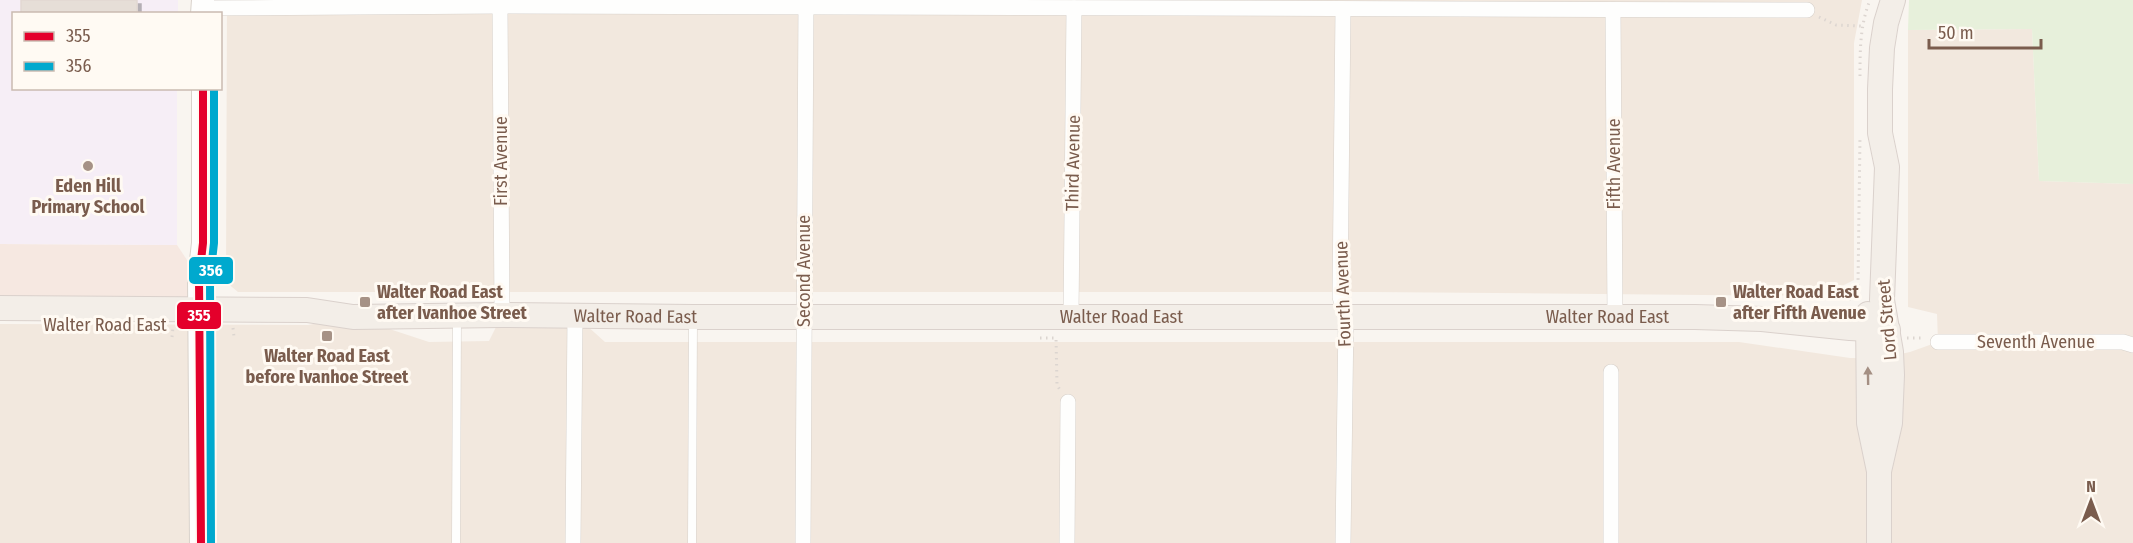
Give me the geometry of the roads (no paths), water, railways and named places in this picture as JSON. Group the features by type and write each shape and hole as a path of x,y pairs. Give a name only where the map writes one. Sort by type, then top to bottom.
{"main road":[{"name":"Lord Street","path":"1879,543 1879,471 1869,423 1886,332 1882,294 1887,168 1870,133 1886,23 1893,0"},
{"name":"Walter Road East","path":"0,308 200,318"},
{"name":"Walter Road East","path":"0,324 200,318 307,310 353,317 575,315 1762,319 1886,332"}],"street":[{"name":"Second Avenue","path":"802,543 806,4"},
{"path":"203,7 1023,4 1074,8 1807,10"},
{"name":"First Avenue","path":"500,6 502,315"},
{"name":"Third Avenue","path":"1071,318 1074,8"},
{"name":"Fourth Avenue","path":"1342,543 1346,317 1340,297 1343,9"},
{"name":"Fifth Avenue","path":"1613,10 1615,318"},
{"path":"201,543 202,90"},
{"path":"573,543 575,315"},
{"name":"Seventh Avenue","path":"1938,342 2123,342 2133,345"},
{"path":"1611,372 1611,543"},
{"path":"1067,543 1068,402"}],"lane":[{"path":"456,543 457,317"},
{"path":"692,543 693,317"}],"place":[{"name":"Eden Hill Primary School","path":"88,166"},
{"name":"Walter Road East after Ivanhoe Street","path":"365,302"},
{"name":"Walter Road East after Fifth Avenue","path":"1721,302"},
{"name":"Walter Road East before Ivanhoe Street","path":"327,336"}]}
